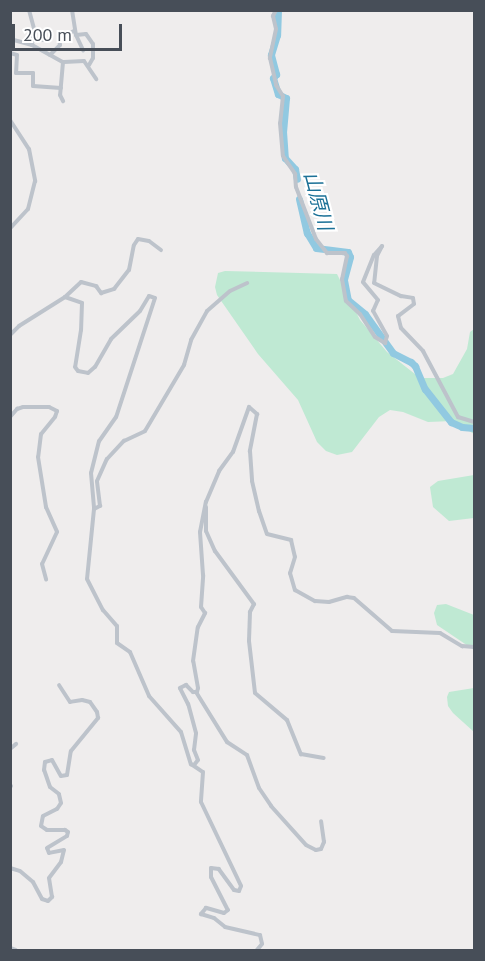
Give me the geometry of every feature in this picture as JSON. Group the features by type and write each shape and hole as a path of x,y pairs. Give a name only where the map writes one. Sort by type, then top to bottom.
{"street":[{"path":"29,10 34,29 32,42"},
{"path":"72,10 75,33 83,50"},
{"path":"276,10 273,16 276,29 270,58 276,85 283,96 280,123 283,156 295,174 296,187 316,238 327,253 345,253 347,256 342,279 346,301 360,314 375,337 385,343 387,336 373,311 378,300 363,282 374,255 382,246 377,256 374,283 401,296 413,298 414,304 398,316 401,328 423,351 458,417 474,422"},
{"path":"50,55 60,45 59,38 75,33 86,34 93,44 93,58 89,65 90,73 96,79"},
{"path":"10,39 32,42 45,40"},
{"path":"32,42 63,62 81,61 89,65"},
{"path":"10,53 17,55 16,72 33,73 33,86 61,88"},
{"path":"63,62 61,88 63,101"},
{"path":"10,120 29,149 35,181 28,209 10,228"},
{"path":"10,335 19,326 65,297 81,282 96,286 101,293 114,289 129,270 134,245 138,239 149,241 162,250"},
{"path":"94,509 100,506 96,493 97,481 107,459 124,441 146,431 184,365 191,340 207,311 230,291 247,283"},
{"path":"65,297 82,303 81,330 75,367 78,371 88,373 95,367 111,339 140,311 149,296 155,297 116,417 99,441 91,473 94,509 87,579 102,610 117,626 117,643 130,652 149,696 181,732 191,764 204,776 200,796 205,813 241,886 239,891 234,891 219,869 211,868 211,877 228,910 224,913 206,908 201,914 214,918 225,927 260,935 262,944 257,951"},
{"path":"10,417 17,409 23,407 49,407 57,411 41,434 38,457 46,507 57,532 56,540 42,564 46,579"},
{"path":"196,692 198,688 193,661 198,627 205,613 201,607 203,575 200,544 205,507 219,471 232,452 246,410 252,408 257,414 250,451 252,480 267,534 291,540 295,557 290,573 295,590 315,601 329,602 347,597 354,598 392,631 440,633 462,646 474,647"},
{"path":"205,507 208,512 206,531 215,550 254,604 250,612 249,641 255,693 287,720 301,754 324,758"},
{"path":"10,868 20,871 33,882 42,899 48,901 52,897 49,878 62,862 64,850 51,853 46,850 48,846 67,836 68,832 47,830 41,826 43,816 57,809 61,803 59,794 50,787 44,770 45,762 52,760 61,776 67,775 71,751 98,718 90,702 68,701 59,685"},
{"path":"194,765 198,760 194,750 196,733 188,704 180,688 186,685 190,691 196,692 227,742 247,755 259,788 272,806 306,844 316,850 321,849 324,842 321,821"},
{"path":"10,749 16,744"},
{"path":"10,948 16,951"}],"green space":[{"path":"225,271 337,274 360,320 387,352 420,378 443,378 453,374 467,349 470,332 474,329 474,434 453,421 428,422 403,412 390,410 379,417 352,452 337,455 326,451 317,442 298,400 258,354 217,295 215,287 218,273"},
{"path":"474,475 474,518 449,521 433,507 430,487 438,481"},
{"path":"446,604 474,615 474,650 437,625 434,613 437,605"},
{"path":"474,688 474,732 453,713 448,706 447,697 449,692"}],"waterway":[{"name":"山原川","path":"278,10 277,35 271,55 276,74 273,78 278,94 286,98 283,131 285,158 295,169 297,179"},
{"name":"山原川","path":"299,199 307,233 316,248 348,252 350,257 344,280 348,300 365,314 393,353 415,366 425,389 451,422 462,427 474,428"}]}
